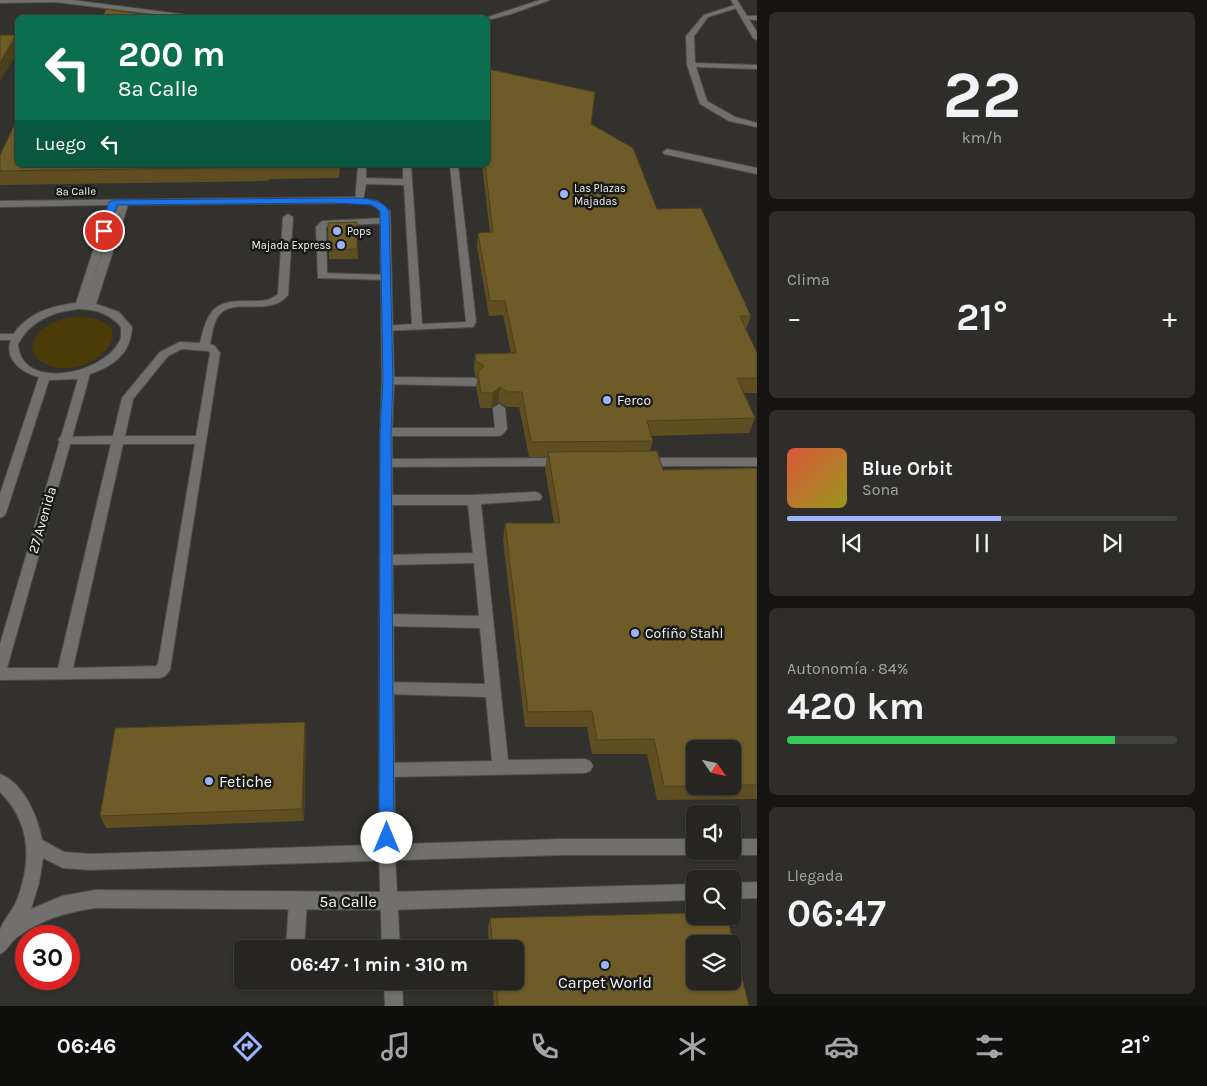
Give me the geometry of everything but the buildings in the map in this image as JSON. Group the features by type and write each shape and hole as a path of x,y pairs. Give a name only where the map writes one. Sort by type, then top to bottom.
{"street":[{"path":"0,1 54,0 182,15"},
{"path":"490,18 547,0"},
{"path":"757,38 736,3 706,16 690,36 691,65 703,102 732,119 757,125"},
{"path":"745,18 757,18"},
{"path":"691,65 757,67"},
{"path":"667,152 757,172"},
{"path":"358,201 362,181 362,167"},
{"path":"407,167 417,327"},
{"path":"386,329 469,325 471,322 454,167"},
{"path":"362,181 408,182"},
{"name":"8a Calle","path":"0,204 358,201 379,204 385,218"},
{"path":"85,306 119,202"},
{"path":"204,347 214,313 220,309 229,305 274,303 283,295 288,217"},
{"path":"385,278 322,276 321,227 325,223 385,218 388,381 386,432 387,854 391,940"},
{"path":"85,306 116,314 125,325 127,338 121,350 112,359 85,373 69,376 35,374 20,364 13,351 16,337 26,325 42,315 60,308 85,306"},
{"path":"0,337 16,337"},
{"path":"0,674 64,674 153,673 160,672 165,666 215,353 212,348 180,345 173,348 158,361 128,398 64,674"},
{"name":"27 Avenida","path":"0,668 64,440 85,373"},
{"path":"0,513 45,376"},
{"path":"388,381 476,382"},
{"path":"386,432 498,432 501,429 499,408"},
{"path":"64,440 202,440"},
{"path":"386,463 571,462"},
{"path":"630,462 757,462"},
{"path":"386,500 474,500 536,497"},
{"path":"474,500 501,769"},
{"path":"386,560 480,558"},
{"path":"386,620 487,622"},
{"path":"386,688 493,690"},
{"path":"387,770 585,766"},
{"path":"0,775 5,785 31,819 36,846 34,870 28,896 4,939"},
{"path":"36,846 63,860 90,862 560,848 686,847"},
{"path":"741,847 757,847"},
{"path":"741,891 757,890"},
{"name":"5a Calle","path":"4,939 38,914 62,905 95,899 389,901 686,892"},
{"path":"296,940 298,901"},
{"path":"393,990 394,1006"}],"shaded area":[{"path":"76,317 99,320 110,327 113,337 108,348 97,358 82,365 66,368 48,365 40,361 35,356 32,345 38,334 53,323"}],"place":[{"name":"Las Plazas Majadas","path":"564,194"},
{"name":"Pops","path":"337,231"},
{"name":"Majada Express","path":"341,245"},
{"name":"Ferco","path":"607,400"},
{"name":"Cofiño Stahl","path":"635,633"},
{"name":"Fetiche","path":"209,781"},
{"name":"Carpet World","path":"605,965"}],"route":[{"path":"104,231 114,202 333,200 373,202 381,205 385,211 388,381 386,432 387,838"}]}
